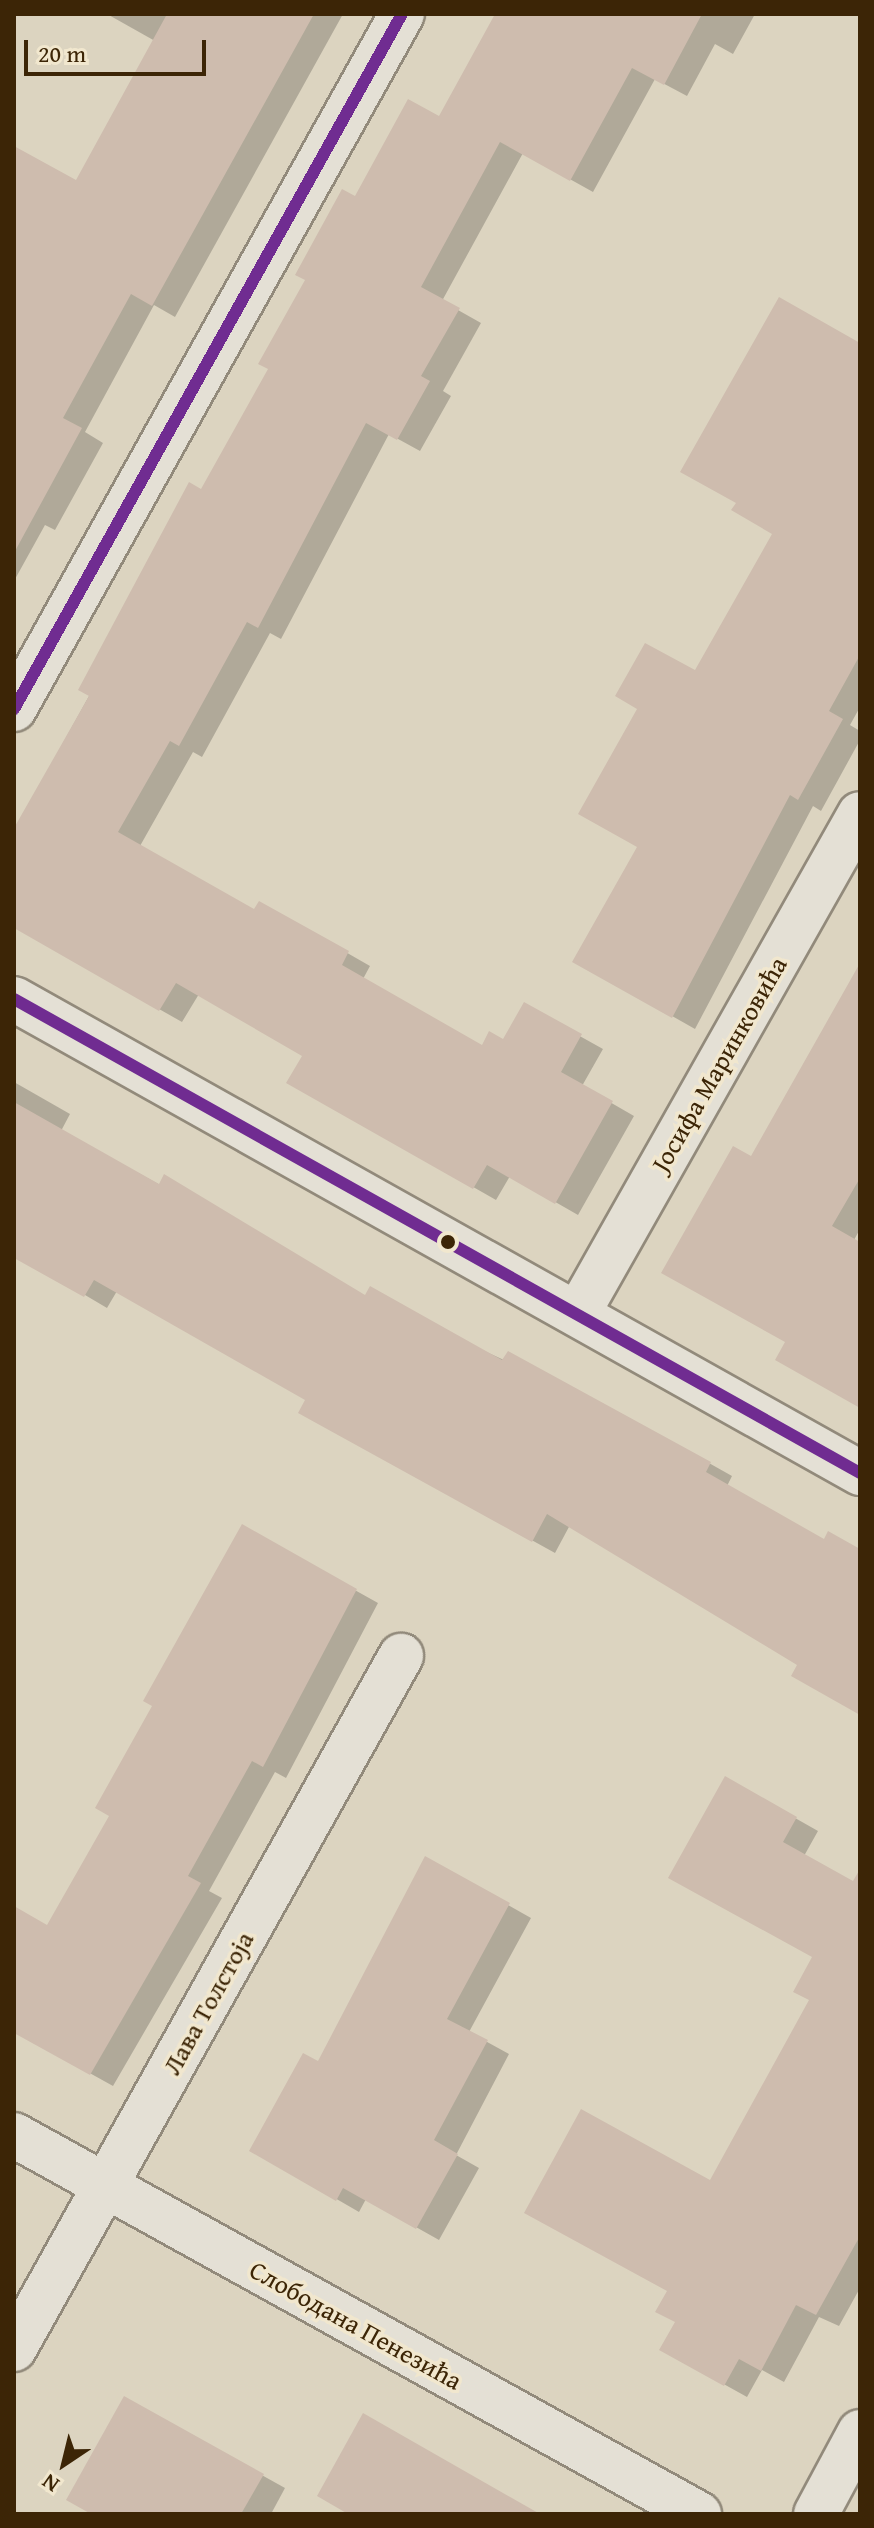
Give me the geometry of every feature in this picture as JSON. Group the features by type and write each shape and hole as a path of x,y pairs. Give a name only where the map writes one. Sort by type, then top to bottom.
{"street":[{"path":"14,709 402,14"},
{"name":"Јосифа Маринковића","path":"578,1313 860,814"},
{"path":"14,999 860,1473"},
{"name":"Лава Толстоја","path":"14,2349 401,1656"},
{"name":"Слободана Пенезића","path":"14,2135 699,2514"},
{"path":"816,2514 860,2432"}],"building":[{"path":"167,14 314,14 152,306 131,294 63,418 82,428 14,553 14,146 76,180"},
{"path":"495,14 702,14 664,85 632,68 570,181 500,142 421,287 460,308 421,376 430,381 397,440 366,423 258,628 247,622 179,746 170,741 118,832 254,909 259,901 349,951 342,965 482,1045 489,1031 503,1039 524,1002 582,1034 561,1072 613,1101 555,1204 487,1165 473,1189 286,1083 302,1056 176,983 159,1011 14,928 14,828 89,696 78,690 189,482 201,489 268,369 258,364 305,280 295,275 342,189 355,196 408,99 439,116"},
{"path":"779,297 860,343 860,655 829,711 843,719 798,800 790,795 672,1018 572,962 637,847 578,814 637,709 615,696 645,643 695,670 772,534 731,510 736,503 680,472"},
{"path":"860,963 860,1178 832,1226 860,1242 860,1408 775,1360 785,1342 661,1273 733,1146 751,1156"},
{"path":"14,1102 159,1184 164,1174 365,1295 370,1286 502,1360 508,1351 711,1462 706,1472 824,1539 828,1531 860,1549 860,1715 791,1676 797,1665 547,1514 532,1542 298,1413 305,1400 94,1280 84,1297 14,1258"},
{"path":"242,1524 357,1589 263,1767 252,1761 188,1876 201,1883 90,2075 14,2033 14,1906 47,1925 109,1816 95,1808 152,1706 143,1701"},
{"path":"725,1776 797,1817 783,1842 853,1881 860,1869 860,2236 816,2315 796,2305 761,2371 739,2359 724,2386 659,2350 675,2322 655,2312 667,2291 524,2213 581,2109 710,2180 809,2000 793,1992 812,1957 668,1878"},
{"path":"425,1856 510,1903 447,2019 488,2040 434,2140 458,2154 416,2229 343,2188 336,2201 249,2151 303,2053 318,2061"},
{"path":"124,2396 264,2474 241,2514 91,2514 66,2500"},
{"path":"363,2413 540,2514 348,2514 317,2496"}],"transit line":[{"path":"14,709 402,14"},
{"path":"14,999 860,1473"}]}
